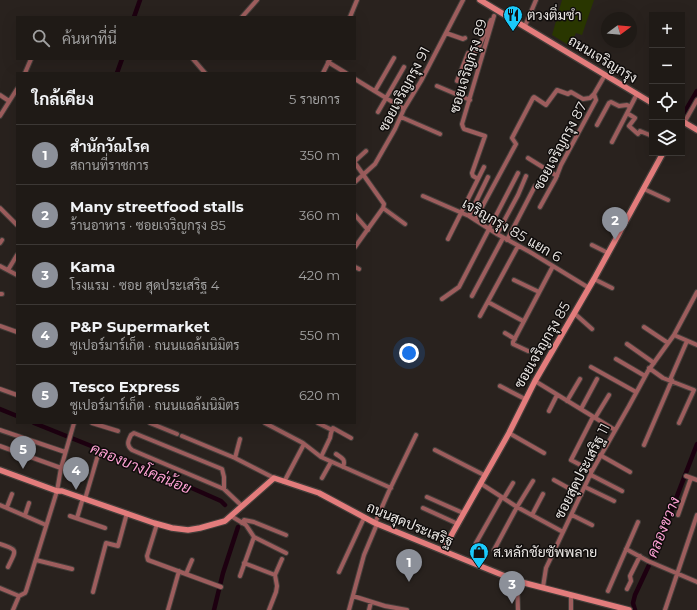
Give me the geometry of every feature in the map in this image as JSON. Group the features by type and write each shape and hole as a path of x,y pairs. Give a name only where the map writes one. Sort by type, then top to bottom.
{"street":[{"path":"243,16 257,0"},
{"path":"350,16 357,0"},
{"name":"ซอยเจริญกรุง 91","path":"356,181 365,175 375,164 404,109 422,81 463,0"},
{"name":"ถนนเจริญกรุง","path":"480,0 496,13 525,26 649,101"},
{"path":"525,26 536,0"},
{"path":"457,81 468,53 475,52 478,49 488,26 496,13"},
{"name":"ซอยเจริญกรุง 89","path":"478,179 473,176 472,173 485,136 464,128 462,124 496,13"},
{"path":"446,33 463,39 465,38"},
{"path":"375,91 394,58"},
{"path":"25,72 31,60"},
{"path":"194,60 204,72"},
{"path":"323,72 329,60 345,72"},
{"path":"378,112 404,67"},
{"name":"ซอยเจริญกรุง 87","path":"540,207 596,100 594,94 605,75"},
{"path":"356,80 404,109"},
{"path":"436,86 470,100"},
{"path":"0,116 16,90"},
{"path":"475,220 516,144 512,138 533,98 534,97 546,105 557,90 568,94 573,92 583,99 590,98 594,94"},
{"path":"612,142 637,94"},
{"path":"0,95 8,101"},
{"path":"684,120 697,100"},
{"path":"597,125 611,102 619,106 627,105 630,107"},
{"path":"627,113 635,118 629,126 638,134 640,131 649,135"},
{"path":"401,117 440,134"},
{"path":"685,123 697,130"},
{"path":"356,161 366,151"},
{"name":"ซอยเจริญกรุง 85","path":"444,551 463,513 509,433 525,399 594,279 661,156"},
{"path":"528,158 557,176"},
{"path":"356,163 384,204 383,208 368,230 356,245"},
{"path":"448,238 484,167"},
{"path":"442,299 459,288 518,173"},
{"path":"497,234 518,195 526,176"},
{"path":"469,216 488,177"},
{"path":"472,296 535,186"},
{"path":"644,189 668,200"},
{"name":"เจริญกรุง 85 แยก 6","path":"423,196 469,216 489,230 553,266 588,288"},
{"path":"383,208 405,224"},
{"path":"0,209 16,224"},
{"path":"356,216 368,230"},
{"path":"592,245 608,253"},
{"path":"480,316 518,246"},
{"path":"8,270 16,257"},
{"path":"0,266 16,274"},
{"path":"528,351 514,344 515,339 523,321 553,266"},
{"path":"594,279 612,288"},
{"path":"514,280 539,292"},
{"name":"ซอยสุดประเสริฐ 11","path":"543,587 546,568 600,455 649,368 674,335 697,292"},
{"path":"488,302 523,321"},
{"path":"574,313 592,328"},
{"path":"0,326 16,332"},
{"path":"644,327 668,343"},
{"path":"505,333 515,339"},
{"path":"674,335 697,346"},
{"path":"644,445 687,341"},
{"path":"627,344 654,363"},
{"path":"616,359 645,376"},
{"path":"591,367 636,392"},
{"path":"649,368 663,378 694,390 679,423"},
{"path":"567,401 580,379"},
{"path":"581,409 597,379"},
{"path":"535,381 615,430"},
{"path":"500,386 525,399"},
{"path":"0,389 16,395"},
{"path":"549,411 557,394"},
{"path":"609,395 594,418 571,460 622,491"},
{"path":"0,588 19,596 25,594 57,491 61,468 74,424"},
{"path":"95,424 118,431"},
{"path":"152,424 177,434"},
{"path":"267,424 304,444 321,457 391,488"},
{"path":"320,424 332,430 333,428 351,438"},
{"path":"0,430 65,452"},
{"path":"321,457 332,430"},
{"path":"224,489 224,477 222,470 134,433 131,435 128,446 132,450 224,489 242,506"},
{"path":"509,433 544,453"},
{"path":"349,610 364,555 391,488 416,435"},
{"path":"0,470 57,491 62,491 157,524 188,530 222,522 231,516 274,478 235,458 182,436"},
{"path":"235,458 240,439"},
{"path":"284,482 304,444"},
{"path":"0,446 61,468"},
{"path":"435,450 484,475"},
{"path":"336,454 345,462 343,468"},
{"path":"77,518 98,455"},
{"path":"600,455 630,472"},
{"path":"322,478 331,462"},
{"path":"678,515 688,477 697,480"},
{"name":"ถนนสุดประเสริฐ","path":"274,478 319,494 376,524 517,581 619,609 629,610"},
{"path":"554,480 581,496"},
{"path":"494,550 533,481"},
{"path":"480,483 517,507 563,532"},
{"path":"476,544 512,483"},
{"path":"585,487 614,501"},
{"path":"7,507 12,494"},
{"path":"532,515 543,494"},
{"path":"427,497 463,513"},
{"path":"25,515 29,503"},
{"path":"0,505 46,525"},
{"path":"423,508 458,524"},
{"path":"93,592 106,543 118,546 127,513"},
{"path":"572,515 592,525"},
{"path":"665,610 697,515"},
{"path":"70,516 105,528"},
{"path":"231,516 246,525 254,537 286,552"},
{"path":"339,572 364,518"},
{"path":"242,523 244,520 254,522 286,535"},
{"path":"608,591 638,522"},
{"path":"157,524 146,558 148,560 221,587"},
{"path":"240,576 254,537"},
{"path":"0,544 13,548 14,550 14,554 8,567"},
{"path":"626,549 650,562 697,582"},
{"path":"627,589 631,581 630,576 640,556"},
{"path":"269,610 276,592 277,586 275,575 282,559"},
{"path":"36,560 72,569"},
{"path":"186,574 192,560"},
{"path":"244,563 275,575"},
{"path":"168,610 179,571"},
{"path":"517,581 518,610"},
{"path":"571,595 571,610"},
{"path":"14,610 19,596"},
{"path":"353,596 384,608 407,610"},
{"path":"369,610 371,602"}],"green space":[{"path":"562,0 594,0 582,35 576,33 570,46 552,35"}],"waterway":[{"path":"134,16 140,0"},
{"path":"117,72 122,60"},
{"path":"685,112 697,91"},
{"name":"คลองบางโคล่น้อย","path":"0,409 16,416"},
{"name":"คลองบางโคล่น้อย","path":"36,424 151,470 221,501 225,505"},
{"name":"คลองขวาง","path":"635,610 633,603 635,595 657,548 697,444"},
{"path":"214,610 223,573 238,527"}],"place":[{"name":"ตวงติ่มซำ","path":"513,32"},
{"name":"Many streetfood stalls","path":"615,240"},
{"name":"Tesco Express","path":"23,469"},
{"name":"P&P Supermarket","path":"76,490"},
{"name":"ส.หลักชัยซัพพลาย","path":"479,569"},
{"name":"สำนักวัณโรค","path":"409,582"},
{"name":"Kama","path":"512,604"}]}
